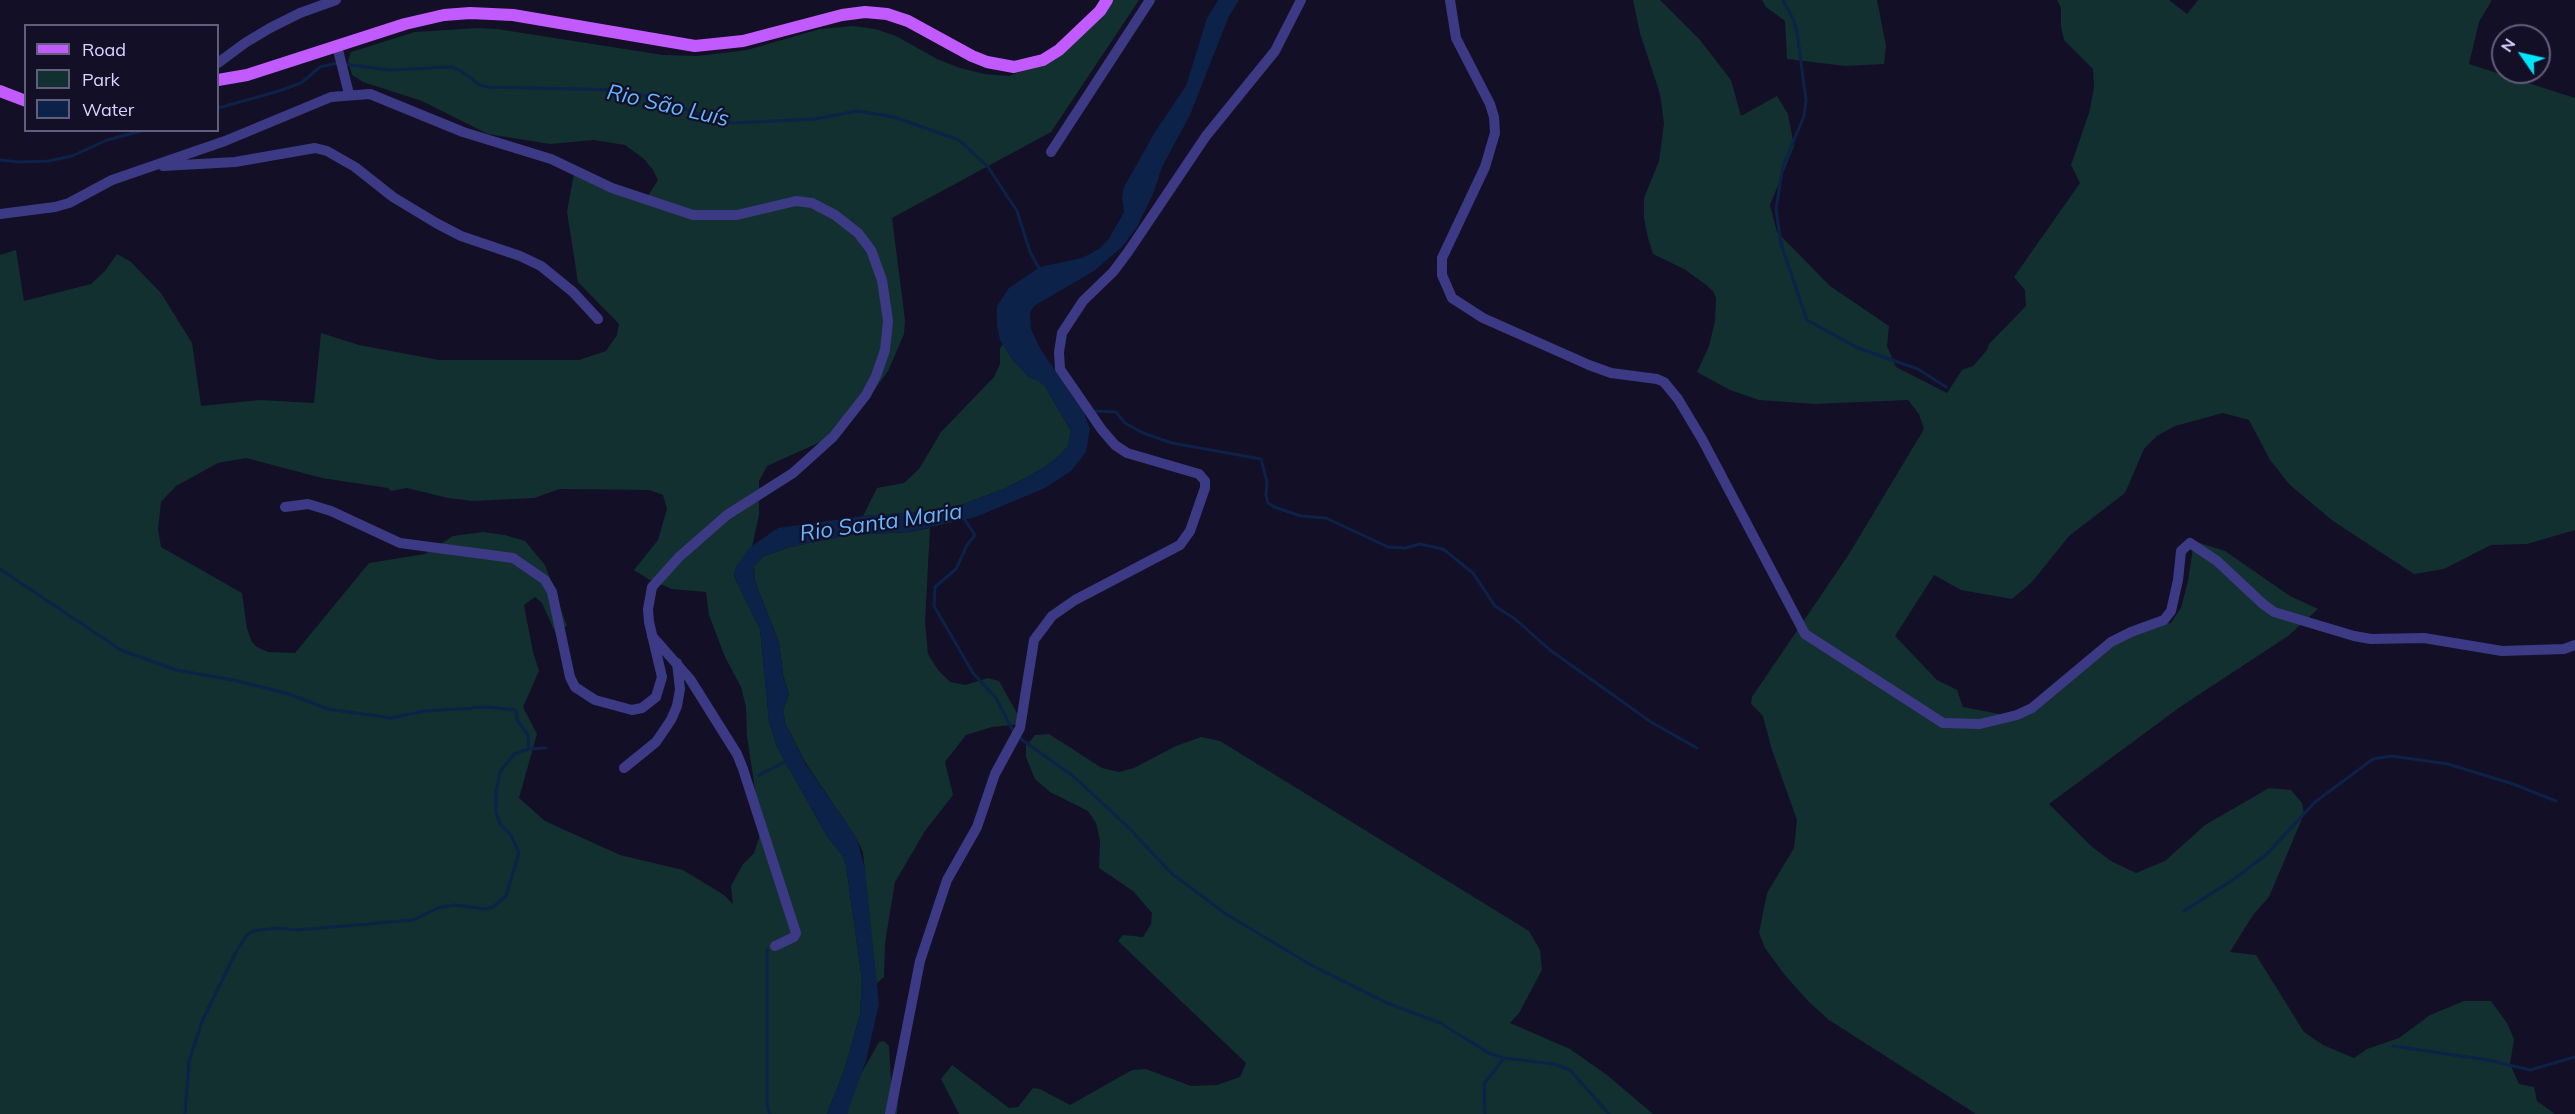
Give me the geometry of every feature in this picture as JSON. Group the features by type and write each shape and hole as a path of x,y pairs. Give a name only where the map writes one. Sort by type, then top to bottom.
{"main road":[{"path":"219,80 248,75 338,50 405,24 444,15 471,13 513,15 695,46 743,41 842,15 865,12 887,14 908,21 980,59 1000,66 1014,67 1043,60 1059,50 1087,24 1107,0"},
{"path":"0,91 24,100"}],"street":[{"path":"219,62 244,43 270,28 300,13 336,0"},
{"path":"1051,152 1150,0"},
{"path":"890,1114 920,961 947,880 977,826 991,783 1020,728 1034,640 1052,616 1075,600 1180,545 1190,531 1204,488 1205,482 1199,474 1128,453 1115,445 1060,369 1059,352 1062,333 1083,301 1113,272 1128,252 1206,135 1275,51 1301,0"},
{"path":"1449,0 1456,38 1490,104 1495,133 1485,167 1442,258 1442,275 1452,298 1462,307 1483,318 1589,365 1611,373 1664,382 1678,399 1702,439 1805,634 1943,723 1980,724 2032,708 2111,642 2125,634 2164,620 2171,611 2181,551 2190,543 2217,561 2274,612 2354,636 2382,639 2424,638 2502,651 2550,650 2575,645"},
{"path":"338,50 349,94"},
{"path":"0,214 69,203 112,180 225,141 331,97 370,94 463,132 551,159 612,188 693,215 737,215 796,201 812,203 835,215 858,233 871,250 882,280 888,321 885,350 876,376 866,395 833,436 793,472 727,514 663,573 652,587 648,609 662,677 660,690 651,702 642,708 632,710 596,700 582,693 572,682 552,592 545,580 524,564 505,555 400,543 331,511 308,504 285,507"},
{"path":"145,168 235,162 315,148 327,151 355,167 393,197 436,223 461,236 520,256 541,266 573,292 598,319"},
{"path":"652,636 677,662 723,732 743,769 796,933 791,939 775,946"},
{"path":"624,768 656,742 671,720 677,706 680,689 677,662"}],"green space":[{"path":"1111,0 1139,0 1051,132 892,218 905,320 904,334 888,371 855,417 827,439 767,466 759,481 759,515 752,547 736,567 734,575 760,629 769,721 777,747 846,865 862,980 860,1015 844,1071 827,1114 0,1114 0,255 16,250 24,301 91,284 105,271 117,254 131,262 161,293 192,343 201,406 260,400 314,403 321,333 359,345 439,360 579,360 606,351 617,335 619,324 578,282 567,212 574,173 648,196 658,180 653,170 644,159 625,145 594,140 550,144 488,134 422,101 363,82 352,75 348,61 351,52 415,32 477,28 497,29 663,55 697,56 747,50 820,29 853,26 875,29 896,36 937,59 984,74 1009,76 1036,66","holes":["246,458 322,478 388,488 391,491 407,488 448,498 473,501 534,498 560,489 649,490 663,495 667,509 658,540 634,570 672,589 706,592 709,615 725,657 741,687 746,707 747,736 759,816 759,838 754,853 743,864 731,886 733,904 724,895 683,870 620,855 545,821 519,798 537,734 523,707 539,671 524,605 535,597 542,603 555,632 567,626 545,565 525,541 483,532 453,536 425,554 369,563 295,653 268,652 257,647 252,642 247,629 242,593 161,547 158,529 161,502 176,486 218,463"]},
{"path":"1633,0 1660,0 1700,40 1731,80 1741,116 1777,96 1788,114 1794,146 1770,205 1777,232 1830,286 1889,326 1887,346 1896,367 1947,393 1962,370 1973,366 1987,350 1989,344 2026,306 2025,290 2014,277 2080,183 2071,165 2089,113 2094,88 2093,69 2064,40 2061,8 2057,0 2169,0 2187,14 2198,0 2492,0 2479,22 2469,64 2491,71 2491,84 2531,84 2575,98 2575,530 2527,544 2491,545 2444,569 2414,574 2333,521 2290,485 2270,460 2249,420 2223,413 2175,426 2157,436 2144,449 2125,493 2069,536 2032,582 2012,599 1961,590 1934,575 1895,636 1937,680 1957,690 1963,707 2010,716 2029,706 2141,627 2171,623 2181,608 2194,541 2225,551 2290,596 2318,609 2288,636 2180,707 2049,804 2091,846 2111,861 2136,873 2165,861 2205,825 2269,788 2291,790 2302,803 2304,814 2269,897 2253,915 2230,952 2256,955 2304,1032 2323,1045 2354,1058 2367,1049 2399,1038 2430,1015 2464,1001 2491,1001 2507,1023 2514,1039 2510,1064 2519,1084 2534,1087 2537,1101 2555,1114 1976,1114 1829,1020 1784,974 1765,948 1759,933 1767,893 1794,848 1797,820 1771,747 1763,716 1751,704 1752,697 1849,554 1924,429 1919,414 1908,400 1815,404 1759,400 1730,390 1697,372 1709,346 1715,321 1716,298 1713,291 1684,269 1653,254 1648,238 1644,218 1644,198 1659,161 1664,123 1660,94 1640,33"},
{"path":"1762,0 1877,0 1886,46 1884,64 1845,66 1787,59 1785,21 1766,7"},
{"path":"1003,344 1012,359 1029,377 1038,380 1046,388 1071,431 1068,446 1042,469 1006,488 964,504 929,511 863,516 877,488 904,483 919,469 941,432 994,377 1000,364 1000,348"},
{"path":"930,528 925,622 928,654 938,670 950,682 965,685 988,678 999,681 1023,724 992,727 966,735 945,762 953,795 925,831 895,882 885,943 884,977 876,984 863,853 857,839 805,762 785,723 783,710 789,694 783,675 779,643 755,581 754,566 764,556 790,547 849,535 909,532"},
{"path":"1049,734 1102,768 1119,772 1134,768 1176,746 1201,737 1220,741 1529,931 1540,950 1542,970 1519,1013 1510,1023 1570,1049 1607,1075 1653,1114 959,1114 941,1079 952,1065 1009,1108 1018,1107 1033,1088 1040,1089 1070,1105 1132,1070 1146,1069 1191,1086 1217,1085 1240,1077 1246,1063 1118,941 1123,935 1143,937 1151,924 1152,913 1133,891 1099,868 1100,841 1096,823 1088,811 1050,792 1035,779 1026,757 1026,746 1035,735"},
{"path":"884,1041 889,1046 891,1080 898,1098 897,1114 847,1114 857,1081 879,1042"}],"water":[{"name":"Rio Santa Maria","path":"1218,0 1239,0 1229,16 1190,115 1162,167 1153,194 1137,227 1122,247 1094,271 1034,306 1030,313 1031,329 1040,348 1084,413 1090,429 1086,452 1071,471 1045,488 976,517 909,532 849,535 790,547 764,556 754,566 755,581 779,643 783,675 789,694 783,710 785,723 805,763 857,839 865,870 879,1004 866,1061 847,1114 827,1114 844,1071 860,1015 862,980 846,865 777,747 769,721 760,629 737,582 734,574 736,567 749,548 778,528 863,516 929,511 964,504 1006,488 1042,469 1068,446 1071,431 1046,388 1029,377 1012,359 1000,340 997,306 1009,288 1040,267 1082,258 1099,249 1108,240 1124,212 1122,197 1124,187 1155,132 1186,86 1207,18"}],"waterway":[{"path":"1783,0 1797,32 1806,100 1804,116 1783,166 1776,209 1781,244 1807,320 1858,348 1918,369 1946,387"},
{"name":"Rio São Luís","path":"219,108 301,83 320,67 337,63"},
{"name":"Rio São Luís","path":"344,64 389,70 452,67 487,87 621,90 734,123 815,119 857,111 894,117 959,140 988,167 1017,211 1030,252 1040,270"},
{"name":"Rio São Luís","path":"0,160 48,161 72,156 107,140 137,132"},
{"path":"1094,411 1116,412 1125,423 1143,433 1172,443 1261,459 1267,482 1268,503 1274,507 1301,516 1326,518 1388,547 1405,548 1420,544 1443,549 1473,573 1495,606 1515,619 1550,650 1651,722 1697,748"},
{"name":"Rio Santa Maria","path":"962,516 975,535 967,545 956,569 935,587 934,606 973,673 996,698 1012,729"},
{"path":"0,569 121,650 176,670 233,680 289,694 328,709 391,718 425,711 488,707 516,710 517,720 528,735 529,749"},
{"path":"1021,739 1073,776 1127,826 1171,873 1226,914 1311,965 1387,1003 1440,1023 1489,1053 1504,1058 1554,1064 1570,1070 1609,1114"},
{"path":"185,1114 189,1061 203,1019 237,950 247,935 253,931 278,928 297,930 413,920 438,908 454,905 486,909 493,907 506,896 519,853 511,835 500,824 496,812 496,792 500,772 514,754 529,749 546,748"},
{"path":"2184,911 2234,879 2267,854 2315,802 2373,759 2391,756 2448,764 2513,784 2556,801"},
{"path":"759,775 787,761"},
{"path":"767,949 767,1105 770,1114"},
{"path":"2393,1046 2488,1060 2530,1070 2575,1057"},
{"path":"1485,1114 1484,1084 1504,1058"}]}
